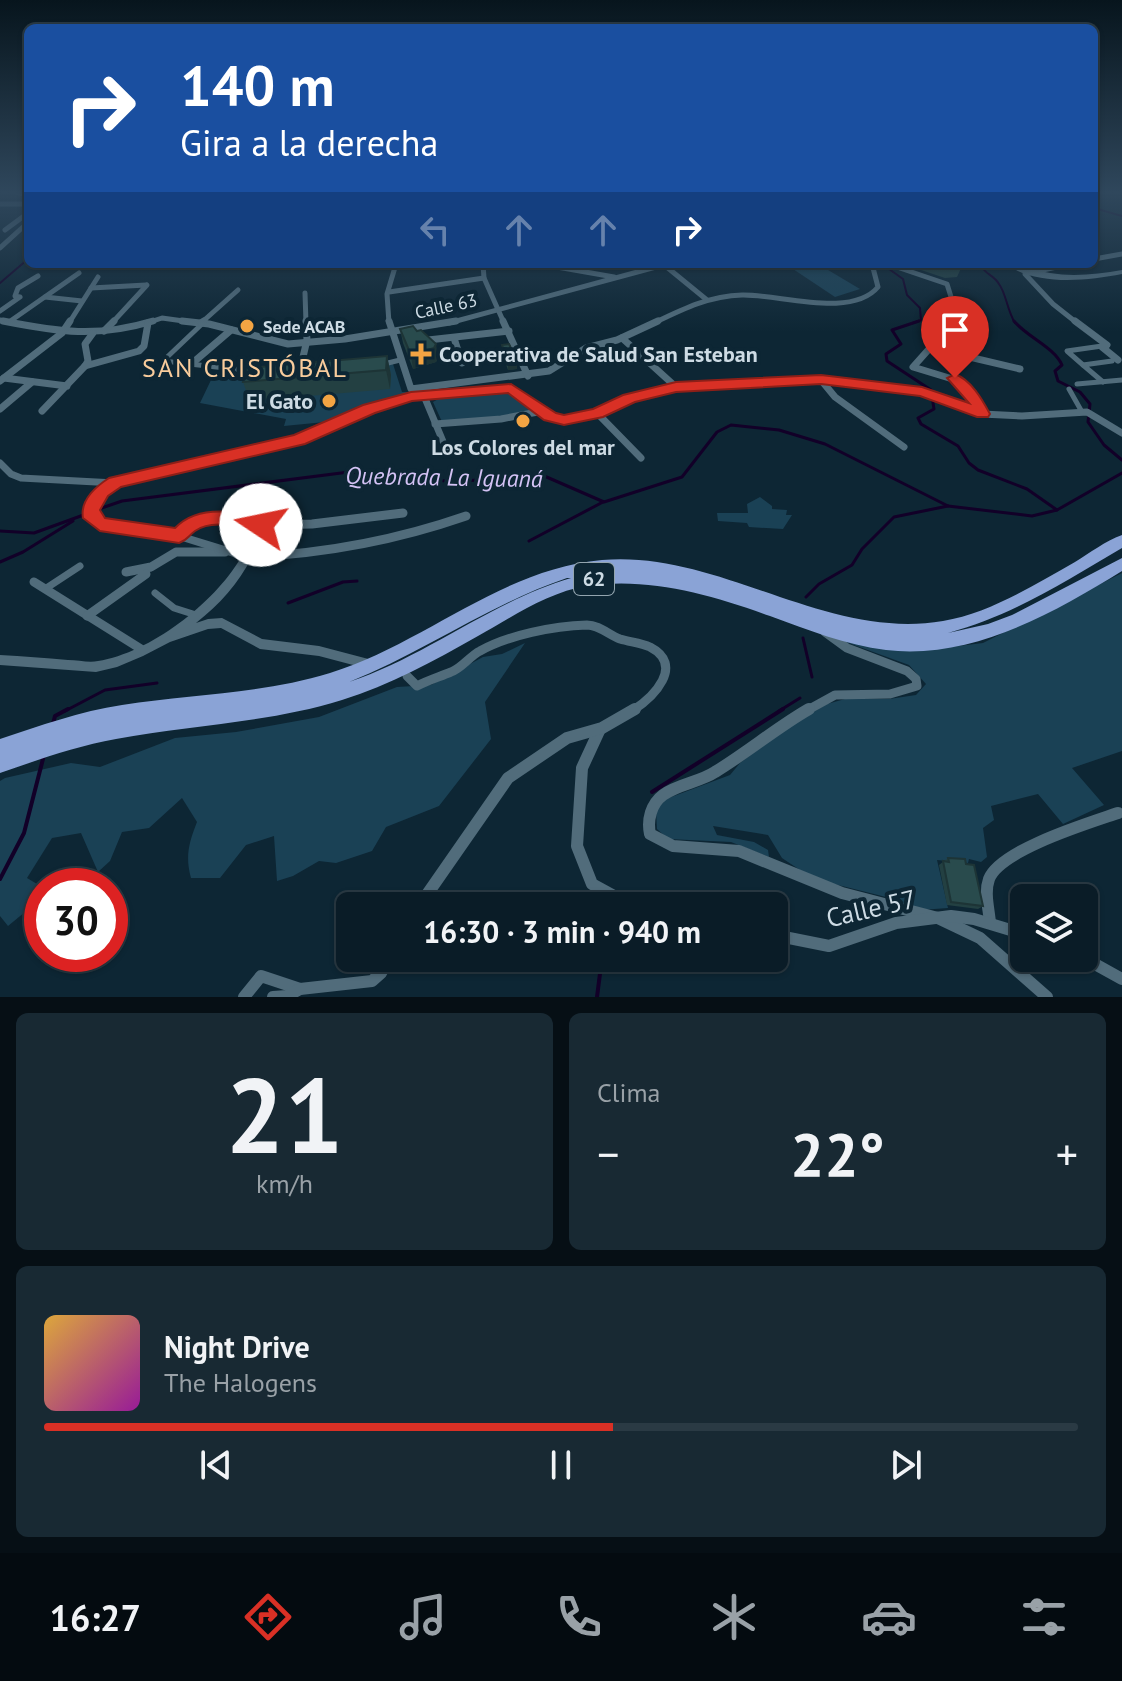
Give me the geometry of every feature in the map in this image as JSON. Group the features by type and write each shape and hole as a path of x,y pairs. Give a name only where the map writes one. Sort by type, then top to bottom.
{"highway":[{"name":"62","path":"3,755 72,733 118,714 306,688 372,665 516,591 570,571 621,565 656,567 697,574 851,624 896,631 918,630 962,622 1008,604 1122,541"},
{"name":"62","path":"72,733 115,730 301,702 343,692 433,652 533,598 585,580 641,576 692,585 818,626 888,643 949,642 1010,621 1082,588 1122,564"}],"main road":[{"path":"1020,268 1078,278 1122,272"}],"street":[{"path":"1098,258 1122,254"},
{"path":"394,268 390,274 389,330 411,389 511,388 549,371 586,348 622,338 707,300 741,295 851,304 878,287 873,268"},
{"path":"483,268 484,278 528,376"},
{"path":"564,268 618,277"},
{"name":"Calle 63","path":"148,323 162,318 202,323 273,342 345,339 389,330 419,329 651,268"},
{"path":"670,268 707,300"},
{"path":"900,268 947,284 956,313 949,328 915,368 959,381 982,414"},
{"path":"1041,268 1025,274 1053,304 1107,345 1067,351 1103,382"},
{"path":"9,322 79,273"},
{"path":"0,311 20,297 15,296 18,288 38,276"},
{"path":"2,380 62,333 98,277"},
{"path":"389,292 484,278"},
{"path":"91,288 147,285 103,332"},
{"path":"238,290 163,361 263,371"},
{"path":"299,375 307,340 305,293"},
{"path":"45,297 82,301"},
{"path":"0,320 62,333 103,332 148,323 144,346 139,351 85,366"},
{"path":"189,366 231,330"},
{"path":"428,340 509,331"},
{"path":"42,411 85,366 88,361 85,344 93,333"},
{"path":"454,338 462,363"},
{"path":"622,338 676,387"},
{"path":"1102,346 1115,361"},
{"path":"931,348 1020,369"},
{"path":"374,366 400,360"},
{"path":"1083,365 1115,361"},
{"path":"0,463 11,474 21,478 115,483 299,440 399,399 473,388 549,371"},
{"path":"286,375 309,374"},
{"path":"2,380 67,386"},
{"path":"511,388 543,411 564,420 598,414 629,399 676,387 821,380 930,394 982,414 1022,416 1082,412 1099,418 1122,433"},
{"path":"821,380 835,397 904,447"},
{"path":"1077,384 1122,380"},
{"path":"0,409 32,382"},
{"path":"1069,389 1082,412"},
{"path":"424,396 447,451"},
{"path":"435,424 513,418 543,411"},
{"path":"598,414 641,458"},
{"path":"115,483 101,492 91,510 92,518 100,524 179,536 247,557 310,555 427,531 466,516"},
{"path":"179,536 189,525 216,517 261,525 312,524 403,513"},
{"path":"126,572 159,563 176,552 225,552"},
{"path":"162,639 222,596 238,576 247,557"},
{"path":"45,589 80,566"},
{"path":"87,616 146,574"},
{"path":"34,582 141,649"},
{"path":"155,593 174,608 196,615"},
{"path":"0,660 96,667 162,639 208,624 222,623 260,644 319,651 372,665"},
{"path":"407,676 417,686 440,674 453,672 460,663 503,641 588,625 596,626 616,638 639,641 660,651 668,662 669,673 649,698 600,729 570,736 502,784 471,835 429,892"},
{"path":"818,626 847,648 907,671 916,679 917,686 890,694 835,695 775,728 714,773 663,795 652,808 648,824 650,834 673,846 739,851 842,893 938,918 980,938 1047,997"},
{"path":"600,729 582,768 577,846 592,884 607,892"},
{"path":"990,923 989,881 1002,863 1075,827 1118,813"},
{"name":"Calle 57","path":"788,938 829,946 896,923 963,916 1010,929"},
{"path":"1098,966 1122,979"},
{"path":"273,997 287,996 300,989 372,981 382,972"},
{"path":"244,997 261,976 300,989"}],"shaded area":[{"path":"825,268 860,289 835,297 793,269"},
{"path":"393,364 402,392 412,392 414,398 382,404 335,421 284,426 286,419 200,403 211,380"},
{"path":"517,395 532,408 527,414 443,424 433,402 440,398"},
{"path":"760,497 772,509 787,510 786,515 792,515 783,529 718,521 717,513 748,513 747,504"},
{"path":"1122,573 1122,751 1072,768 1104,805 1063,824 1038,794 991,806 994,820 983,828 987,857 981,862 969,859 968,863 937,860 948,908 921,910 886,897 830,883 782,858 768,835 713,826 717,835 754,842 768,850 769,857 731,842 668,839 657,829 656,811 666,799 730,775 740,763 790,726 827,704 845,699 889,699 916,695 926,684 909,665 843,641 917,651 983,643"},
{"path":"525,643 485,702 491,739 439,806 386,827 372,851 336,863 319,861 277,881 274,836 246,845 220,878 191,878 189,850 197,822 182,798 149,828 122,832 110,861 102,868 96,868 81,833 52,838 33,868 24,868 24,913 8,926 0,916 0,781 5,778 71,763 100,767 175,738 236,732 319,717 397,687 431,685 483,657 502,654"}],"building":[{"path":"413,326 436,344 434,348 411,355 400,329"},
{"path":"509,344 517,361 508,362 502,345"},
{"path":"387,356 386,370 243,382 247,368"},
{"path":"948,858 965,859 966,864 974,865 983,906 951,902 943,861 949,862"}],"waterway":[{"path":"0,283 24,262"},
{"path":"888,268 903,279 907,295 920,308 921,320 913,323"},
{"path":"983,268 997,281 1014,321"},
{"path":"913,323 919,321"},
{"path":"1014,321 1058,359 1062,365 1055,371 1058,381 1080,392 1090,404 1088,422 1104,445 1122,460"},
{"path":"913,323 892,330 901,344 886,354 887,361 931,390 934,409 918,418 921,424 958,446 969,463 978,470 1027,489 1057,510"},
{"name":"Quebrada La Iguaná","path":"96,510 122,501 349,472 397,473 451,482 542,475 604,502 682,477 717,432 731,425 779,430 825,444 948,506"},
{"name":"Quebrada La Iguaná","path":"1057,510 1122,473"},
{"path":"529,541 603,502"},
{"path":"806,597 819,584 852,565 862,549 894,517 948,506"},
{"name":"Quebrada La Iguaná","path":"948,506 1032,516 1057,510"},
{"name":"Quebrada La Iguaná","path":"0,531 34,533 89,513"},
{"path":"0,562 23,552 73,521"},
{"path":"288,603 343,582 357,581"},
{"path":"803,638 812,677"},
{"path":"65,711 105,690 157,683"},
{"path":"779,711 800,698"},
{"path":"53,724 55,716 68,709"},
{"path":"652,792 783,709"},
{"path":"0,879 24,833 44,755"},
{"path":"597,997 600,972"}],"place":[{"name":"Sede ACAB","path":"247,326"},
{"name":"Cooperativa de Salud San Esteban","path":"421,354"},
{"name":"El Gato","path":"329,401"},
{"name":"Los Colores del mar","path":"523,421"}],"district":[{"name":"SAN CRISTÓBAL","path":"245,367"}],"route":[{"path":"261,525 216,517 189,525 179,536 100,524 92,518 91,510 101,492 115,483 299,440 369,409 411,397 511,388 550,417 564,420 598,414 629,399 676,387 821,380 922,392 982,414 974,398 955,378"}]}
